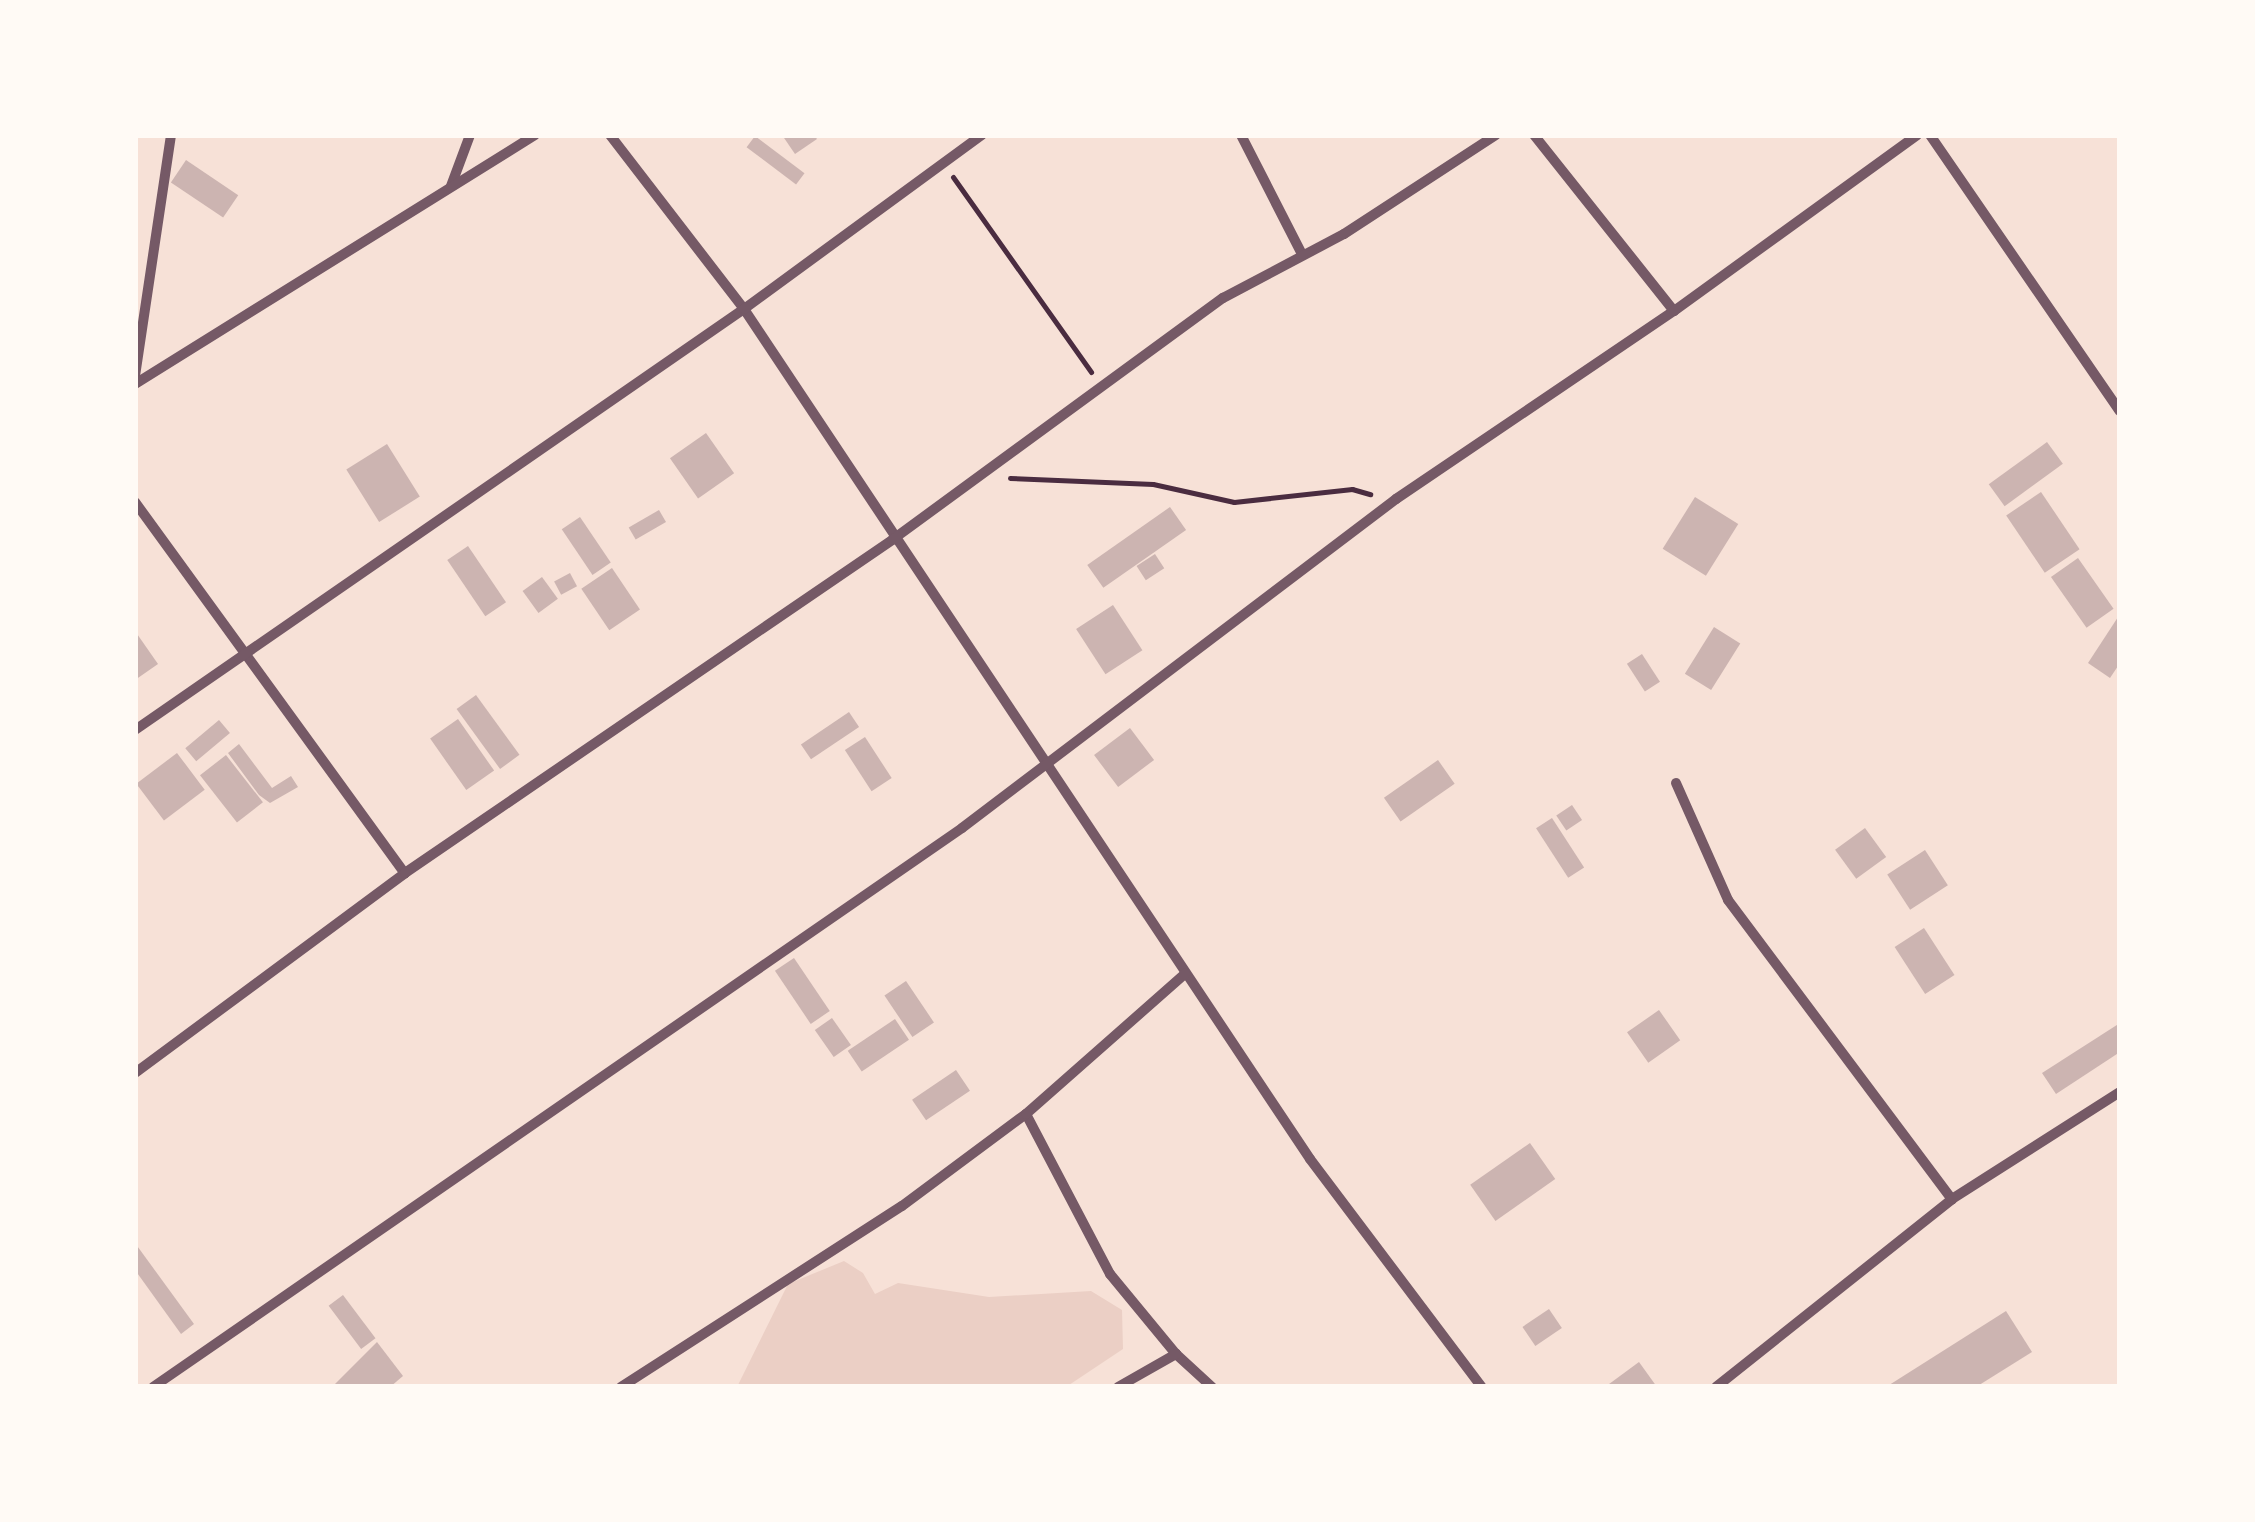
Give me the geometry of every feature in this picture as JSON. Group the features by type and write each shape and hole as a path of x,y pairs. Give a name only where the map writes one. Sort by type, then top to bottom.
{"street":[{"path":"135,376 171,135"},
{"path":"451,186 470,135"},
{"path":"135,384 534,135"},
{"path":"610,135 744,309 892,540 1310,1159 1482,1387"},
{"path":"135,730 744,309 982,135"},
{"path":"1240,135 1302,254"},
{"path":"135,1073 405,873 892,540 1099,383 1223,298 1374,216 1496,135"},
{"path":"1534,135 1674,312"},
{"path":"154,1387 1046,767 1396,499 1674,312 1917,135"},
{"path":"1930,135 2120,411"},
{"path":"135,502 405,873"},
{"path":"1676,783 1728,900 1952,1199"},
{"path":"621,1387 902,1206 1026,1114 1185,974"},
{"path":"1716,1387 1952,1199 2120,1092"},
{"path":"1026,1114 1110,1274 1176,1354 1212,1387"},
{"path":"1118,1387 1176,1354"}],"path":[{"path":"944,164 1099,383"},
{"path":"977,475 1152,484 1234,502 1352,490 1396,499"}],"shaded area":[{"path":"844,1261 863,1273 875,1294 898,1283 989,1297 1091,1291 1122,1310 1123,1349 1066,1387 737,1387 788,1284"}],"building":[{"path":"782,135 814,135 817,139 795,154"},
{"path":"755,136 805,173 796,184 747,147"},
{"path":"186,160 238,195 223,218 171,182"},
{"path":"706,433 734,473 698,498 670,458"},
{"path":"2047,442 2063,464 2005,506 1989,484"},
{"path":"387,444 420,497 379,522 346,469"},
{"path":"2041,492 2080,549 2045,573 2006,515"},
{"path":"1695,497 1738,524 1706,576 1663,549"},
{"path":"1170,507 1186,530 1103,588 1087,565"},
{"path":"659,510 666,522 636,540 629,528"},
{"path":"580,517 611,563 593,575 562,529"},
{"path":"468,546 506,602 485,616 447,560"},
{"path":"1155,554 1164,568 1146,580 1137,566"},
{"path":"2078,558 2114,609 2087,628 2051,577"},
{"path":"612,568 640,609 609,630 581,589"},
{"path":"570,573 577,586 561,595 554,581"},
{"path":"542,577 558,599 538,613 523,591"},
{"path":"1113,605 1142,650 1106,674 1076,629"},
{"path":"2120,614 2120,663 2110,678 2088,663"},
{"path":"1714,627 1740,643 1711,690 1685,674"},
{"path":"135,631 158,664 135,680"},
{"path":"1642,654 1660,682 1645,691 1627,664"},
{"path":"476,695 519,755 500,769 457,709"},
{"path":"849,712 859,727 811,759 801,744"},
{"path":"458,719 494,771 466,790 430,739"},
{"path":"219,720 230,733 196,761 185,748"},
{"path":"1130,728 1154,760 1118,787 1094,755"},
{"path":"865,737 892,778 872,791 845,750"},
{"path":"239,744 272,788 291,776 298,787 270,803 259,795 228,753"},
{"path":"177,753 205,790 164,820 136,784"},
{"path":"226,755 263,802 237,823 200,775"},
{"path":"1438,760 1455,784 1401,822 1384,798"},
{"path":"1572,805 1582,820 1566,831 1556,816"},
{"path":"1552,818 1584,867 1568,878 1536,828"},
{"path":"1865,828 1886,857 1856,879 1835,850"},
{"path":"1925,850 1948,885 1910,910 1887,875"},
{"path":"1924,928 1954,975 1925,994 1895,947"},
{"path":"794,958 830,1011 811,1024 775,971"},
{"path":"906,981 934,1022 912,1037 884,996"},
{"path":"1659,1010 1680,1040 1648,1063 1627,1032"},
{"path":"832,1018 851,1045 834,1057 815,1030"},
{"path":"895,1019 909,1040 862,1072 848,1051"},
{"path":"2120,1023 2120,1052 2056,1094 2042,1073"},
{"path":"956,1070 970,1091 926,1120 912,1100"},
{"path":"1530,1143 1555,1179 1495,1221 1470,1185"},
{"path":"135,1243 194,1324 181,1334 135,1270"},
{"path":"343,1295 375,1338 361,1349 329,1306"},
{"path":"1549,1309 1562,1328 1535,1346 1522,1327"},
{"path":"2006,1311 2032,1352 1976,1387 1886,1387"},
{"path":"377,1342 403,1376 390,1387 332,1387"},
{"path":"1639,1362 1657,1387 1605,1387"}]}
